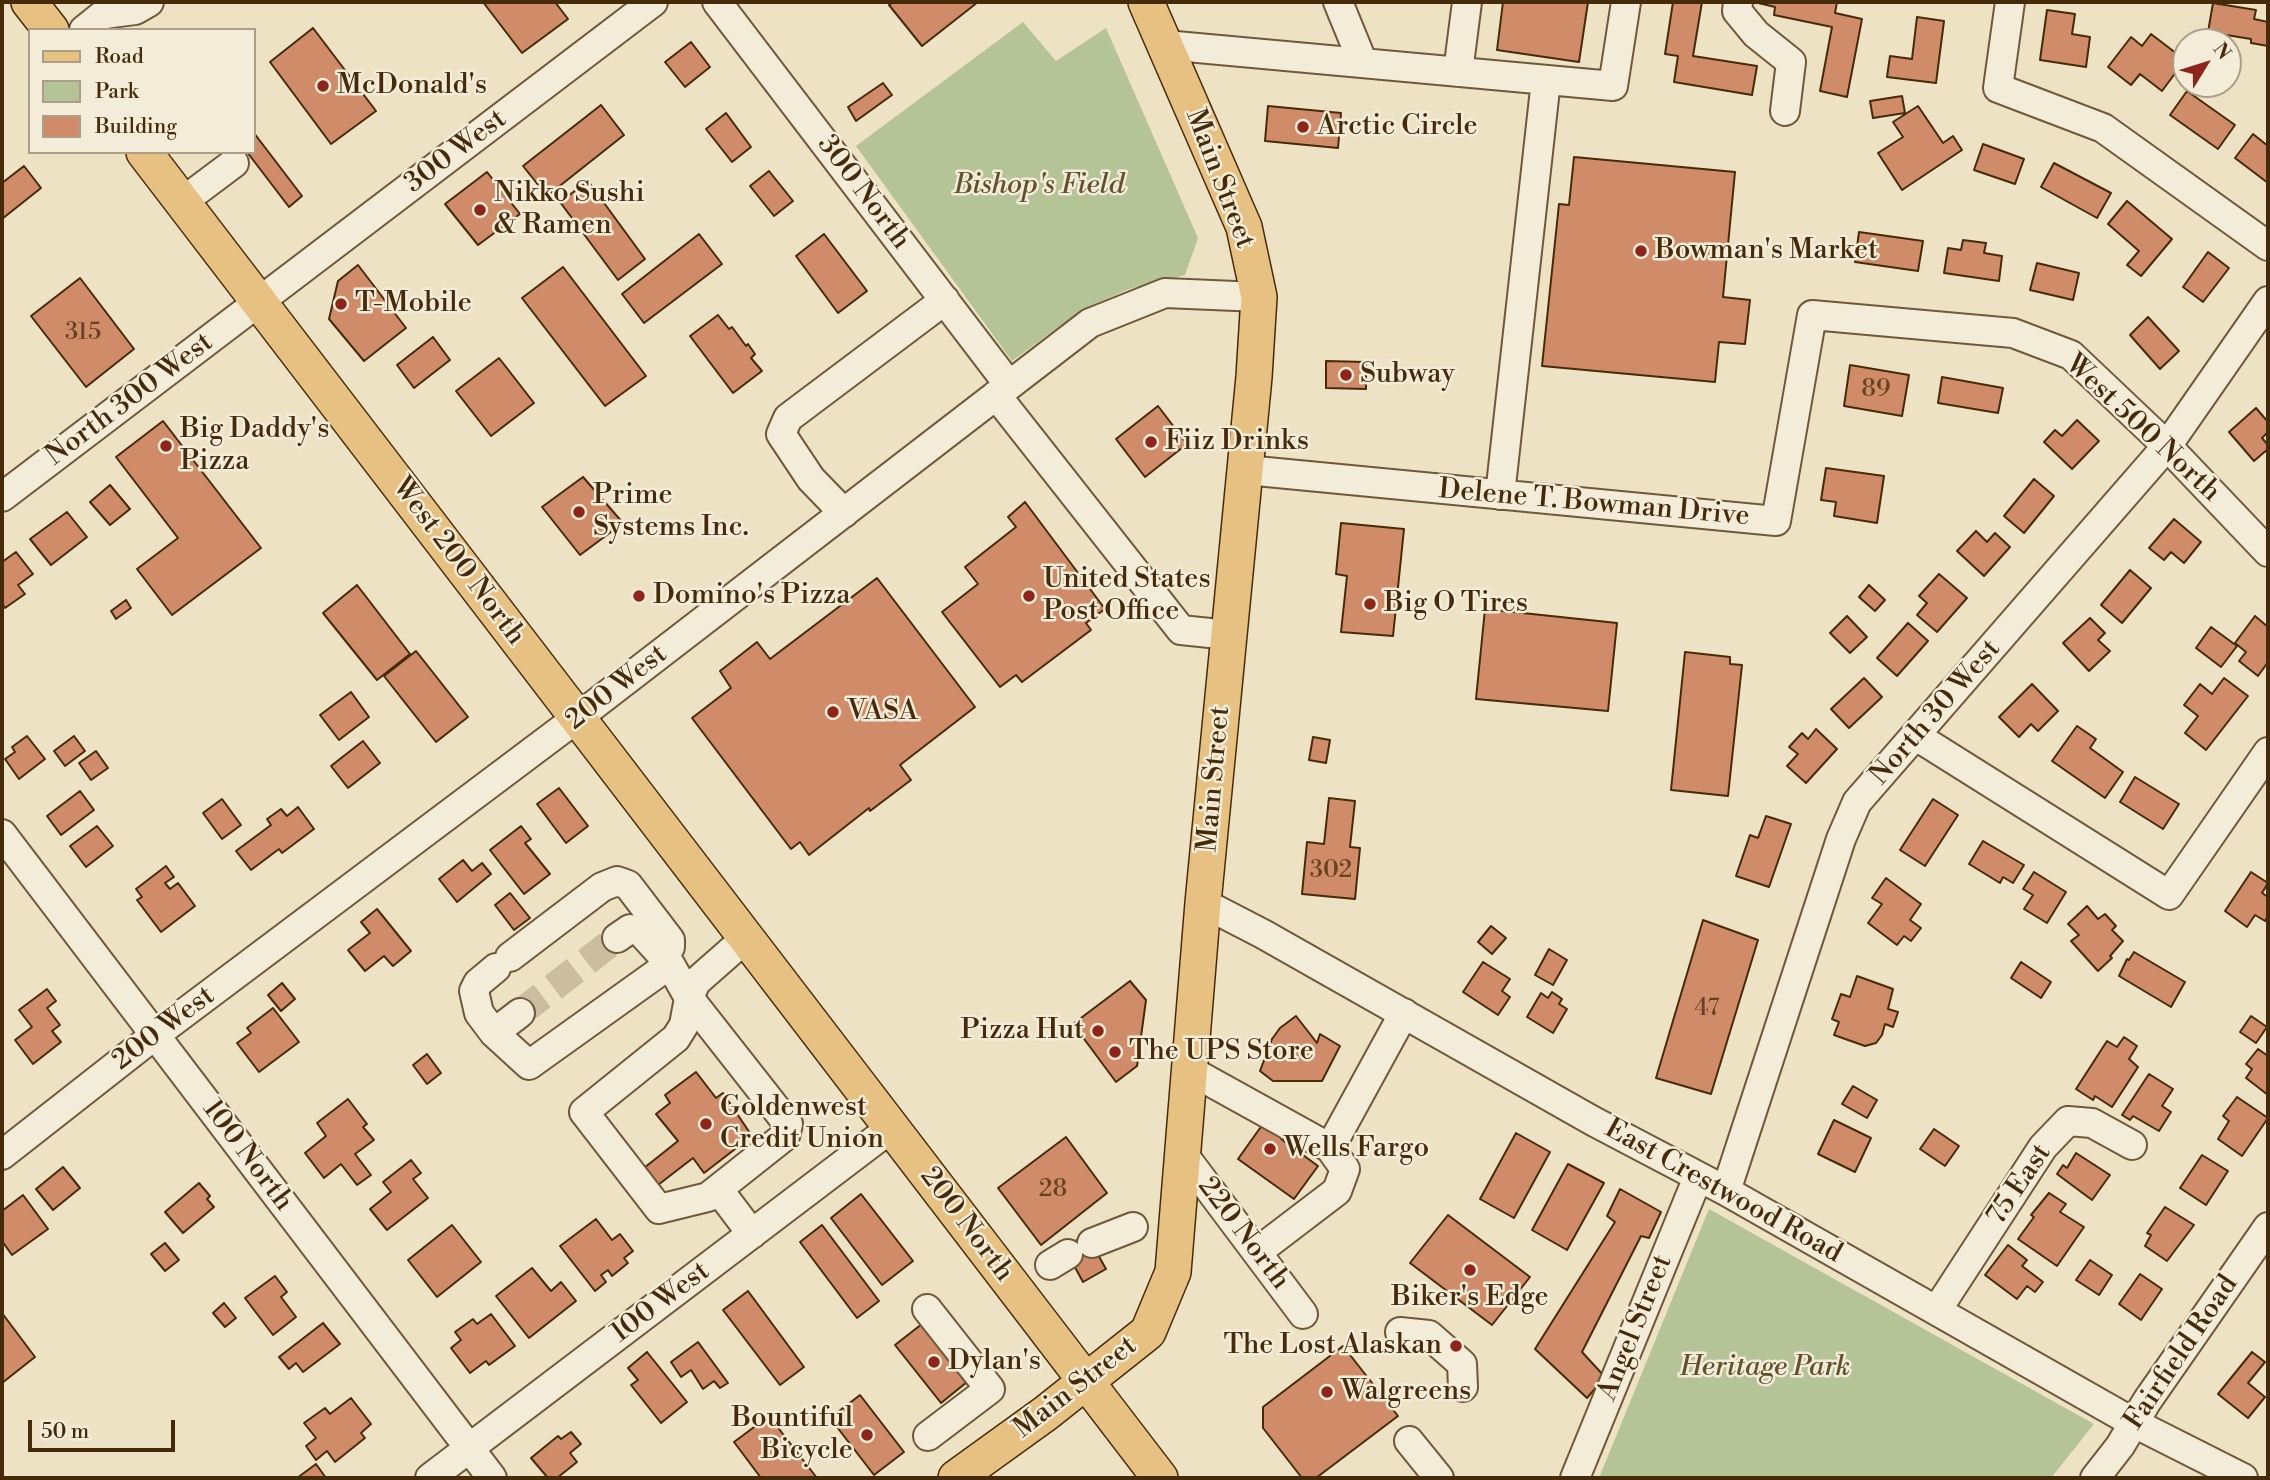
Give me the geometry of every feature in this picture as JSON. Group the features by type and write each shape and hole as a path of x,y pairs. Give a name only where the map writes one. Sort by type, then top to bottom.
{"main road":[{"path":"29,2 49,28"},
{"name":"Main Street","path":"956,1478 1149,1332 1172,1272 1191,1071 1203,903 1246,470 1259,297 1244,227 1146,2"},
{"name":"West 200 North","path":"146,154 772,972"},
{"name":"200 North","path":"772,972 1160,1478"}],"street":[{"path":"86,28 104,14 135,10 149,2"},
{"name":"300 West","path":"259,302 653,2"},
{"name":"300 North","path":"717,2 945,300 1003,390 1181,630 1228,635"},
{"path":"1338,2 1363,63"},
{"path":"1458,72 1467,2"},
{"path":"1165,45 1613,86 1626,2"},
{"path":"1738,2 1737,11 1756,34 1791,62 1785,111"},
{"path":"2010,2 1998,88 2103,128 2268,246"},
{"path":"1500,495 1546,80"},
{"path":"182,202 234,163"},
{"name":"200 West","path":"2,1155 155,1035 577,718 1090,323 1165,293 1259,297"},
{"path":"844,513 811,479 780,435 788,418 945,300"},
{"name":"North 30 West","path":"1726,1191 1841,839 1857,803 2167,446 2268,301"},
{"name":"North 300 West","path":"2,497 259,302"},
{"name":"Delene T. Bowman Drive","path":"1246,470 1776,521 1812,315"},
{"name":"West 500 North","path":"1812,315 2014,333 2071,355 2167,446 2261,545"},
{"path":"1916,736 2169,895 2268,752"},
{"name":"100 North","path":"2,834 492,1478"},
{"path":"617,881 628,885 670,940 670,964 529,1065 494,1033 479,1013 474,991 478,983 503,962 603,887 617,881"},
{"name":"East Crestwood Road","path":"1203,903 1593,1121 1726,1191 2134,1423 2243,1478"},
{"path":"617,938 631,929 641,932 670,964 689,998 788,1125 785,1136 708,1197 659,1209 584,1112 676,1038 684,1025 689,998 696,982 746,938"},
{"path":"494,1033 520,1013"},
{"path":"1330,1148 1404,1013"},
{"path":"1191,1071 1330,1148 1345,1169 1337,1191 1257,1252"},
{"name":"75 East","path":"1937,1310 2043,1147 2068,1121 2092,1123 2132,1145"},
{"name":"100 West","path":"430,1478 891,1128"},
{"name":"220 North","path":"1183,1154 1303,1314"},
{"name":"Angel Street","path":"1575,1478 1699,1177"},
{"path":"718,1189 752,1234"},
{"path":"1070,1254 1133,1227"},
{"name":"Fairfield Road","path":"2095,1478 2120,1446 2268,1227"},
{"path":"927,1309 990,1389 928,1436"},
{"path":"1400,1332 1429,1335 1462,1364 1463,1387"},
{"path":"1409,1441 1439,1478"}],"green space":[{"name":"Bishop's Field","path":"1023,22 1056,61 1106,28 1198,238 1185,275 1129,289 1083,309 1012,361 856,146"},
{"name":"Heritage Park","path":"1709,1209 2094,1424 2051,1478 1599,1478"}],"building":[{"path":"483,2 555,2 568,19 522,53"},
{"path":"893,2 978,2 922,46 889,5"},
{"path":"1503,2 1588,2 1579,62 1497,50"},
{"path":"1673,2 1702,2 1693,56 1757,66 1752,95 1674,82 1678,56 1665,54"},
{"path":"1754,2 1837,2 1835,13 1862,19 1847,97 1820,91 1832,27 1774,15 1775,7"},
{"path":"2213,3 2256,10 2254,19 2268,22 2268,46 2251,43 2251,39 2242,38 2242,28 2209,28"},
{"path":"2047,10 2075,14 2072,34 2090,37 2086,67 2040,60"},
{"path":"1917,17 1944,21 1936,83 1887,77 1890,56 1912,59"},
{"name":"McDonald's","path":"313,28 376,111 331,144 270,62"},
{"path":"2151,34 2172,50 2172,78 2162,91 2140,74 2131,85 2108,67 2131,37 2142,46"},
{"path":"691,42 710,67 685,87 665,62"},
{"path":"883,83 892,95 856,121 848,107"},
{"path":"1902,96 1905,113 1873,118 1870,101"},
{"path":"2182,98 2197,98 2235,125 2218,149 2170,115"},
{"path":"601,105 624,135 547,196 523,166"},
{"name":"Arctic Circle","path":"1268,106 1341,113 1338,148 1265,141"},
{"path":"1918,106 1943,143 1953,136 1962,150 1902,190 1878,153 1903,137 1893,122"},
{"path":"726,113 751,147 732,162 706,129"},
{"path":"2253,134 2268,146 2268,183 2235,158"},
{"path":"256,136 302,196 289,207 249,154 256,154"},
{"path":"1983,144 2024,159 2015,184 1974,170"},
{"name":"Bowman's Market","path":"1574,157 1735,172 1723,297 1750,300 1745,344 1719,342 1715,382 1542,366 1559,204 1569,205"},
{"path":"2054,163 2111,193 2097,218 2041,187"},
{"path":"24,166 41,188 2,219 2,183"},
{"path":"769,171 793,201 774,216 750,186"},
{"path":"487,172 520,214 478,245 445,204"},
{"path":"588,181 645,259 618,280 560,202"},
{"path":"2127,201 2172,239 2141,276 2127,265 2139,251 2108,224"},
{"path":"1859,232 1923,241 1918,271 1855,262"},
{"path":"699,234 722,264 644,323 622,294"},
{"path":"824,234 867,291 838,313 796,256"},
{"path":"1963,240 1986,243 1984,253 2002,256 1999,281 1944,273 1948,248 1961,250"},
{"path":"2208,252 2229,268 2203,302 2183,287"},
{"path":"2037,263 2079,273 2073,300 2030,290"},
{"path":"358,265 406,328 364,361 329,319 338,281"},
{"path":"563,267 646,376 605,406 522,298"},
{"path":"80,278 134,349 86,387 31,316"},
{"path":"718,315 729,329 732,327 746,346 748,344 755,354 751,358 762,371 733,393 690,336"},
{"path":"2148,317 2179,351 2160,369 2130,335"},
{"path":"433,337 450,360 414,388 397,365"},
{"path":"499,358 534,403 491,436 456,391"},
{"name":"Subway","path":"1326,361 1366,362 1366,389 1326,388"},
{"path":"1850,365 1909,375 1902,416 1844,406"},
{"path":"1942,377 2003,388 1998,413 1938,403"},
{"name":"Fiiz Drinks","path":"1158,406 1187,444 1145,477 1116,439"},
{"path":"2256,408 2268,422 2268,432 2262,438 2268,449 2254,461 2229,432"},
{"path":"2077,420 2099,441 2072,469 2044,442 2055,430 2062,436"},
{"path":"163,421 261,548 172,615 137,569 178,538 116,457"},
{"path":"1826,468 1884,476 1877,523 1834,516 1836,502 1821,500"},
{"path":"583,477 623,523 580,555 542,507"},
{"path":"2034,479 2054,496 2024,533 2004,516"},
{"path":"110,485 130,509 110,525 90,502"},
{"name":"United States Post Office","path":"1025,502 1105,609 1086,623 1091,630 1022,682 1016,675 1000,687 942,612 978,584 965,567 1016,527 1008,517"},
{"path":"67,512 87,537 51,565 30,539"},
{"path":"2174,519 2201,542 2184,563 2171,552 2164,560 2149,548"},
{"name":"Big O Tires","path":"1341,523 1404,529 1393,636 1341,632 1347,576 1336,574"},
{"path":"1976,531 1987,542 1995,533 2010,547 1984,576 1957,551"},
{"path":"16,552 33,574 18,585 25,594 5,608 2,603 2,562"},
{"path":"2130,570 2151,588 2122,623 2101,605"},
{"path":"1939,574 1967,598 1937,632 1917,615 1927,603 1919,596"},
{"name":"VASA","path":"877,578 975,707 900,765 911,780 870,811 869,808 809,855 800,842 791,849 692,718 731,688 720,671 757,642 770,659"},
{"path":"357,585 410,654 377,680 323,613"},
{"path":"1869,585 1885,600 1875,611 1859,597"},
{"path":"126,600 131,608 116,619 111,611"},
{"path":"1485,609 1617,623 1608,711 1476,699"},
{"path":"1847,616 1867,637 1850,653 1830,633"},
{"path":"2255,616 2268,627 2268,662 2258,676 2239,661 2246,652 2235,643"},
{"path":"2090,618 2105,633 2098,640 2110,651 2089,671 2063,643"},
{"path":"1908,623 1928,641 1897,676 1877,658"},
{"path":"2211,627 2237,646 2221,667 2196,648"},
{"path":"416,651 468,717 436,742 384,676"},
{"path":"1685,652 1730,657 1730,664 1742,665 1728,796 1671,790"},
{"path":"1864,678 1882,697 1849,728 1831,709"},
{"path":"2224,678 2248,696 2206,750 2185,733 2198,716 2184,705 2200,684 2212,694"},
{"path":"2032,684 2058,711 2038,731 2031,724 2019,737 1999,717"},
{"path":"351,692 369,717 339,740 320,715"},
{"path":"2077,726 2096,739 2090,748 2123,772 2105,798 2052,761"},
{"path":"1816,729 1837,749 1806,783 1787,766 1798,754 1789,747 1802,733 1808,739"},
{"path":"27,736 45,759 19,779 5,759 15,752 12,747"},
{"path":"74,736 85,751 65,766 54,751"},
{"path":"1313,737 1330,740 1326,763 1309,760"},
{"path":"363,741 380,763 348,788 331,766"},
{"path":"96,751 108,768 91,780 79,763"},
{"path":"2135,777 2179,804 2163,829 2120,802"},
{"path":"559,788 588,826 566,843 537,804"},
{"path":"80,791 94,810 61,835 47,816"},
{"path":"1329,798 1355,801 1350,847 1360,848 1355,899 1302,894 1307,842 1324,844"},
{"path":"222,799 241,825 222,839 203,813"},
{"path":"1933,799 1958,815 1925,866 1900,850"},
{"path":"298,807 314,829 282,853 279,849 251,870 236,851 271,825 267,819 281,809 287,816"},
{"path":"1766,816 1791,824 1769,887 1736,876 1750,835 1758,838"},
{"path":"97,826 113,846 86,867 70,846"},
{"path":"521,826 531,839 525,843 550,874 524,894 490,850"},
{"path":"1983,841 2024,865 2013,883 2003,877 2000,883 1969,864"},
{"path":"463,860 472,871 482,863 491,874 457,902 439,879"},
{"path":"166,866 174,877 165,883 170,889 178,883 195,906 161,932 137,900 142,897 136,889"},
{"path":"2034,872 2066,892 2047,923 2024,909 2033,895 2023,889"},
{"path":"2251,872 2268,883 2262,893 2268,897 2268,916 2265,921 2255,915 2247,927 2225,911"},
{"path":"1886,878 1921,904 1910,920 1921,928 1911,941 1904,936 1897,945 1868,923 1882,904 1872,898"},
{"path":"510,893 530,918 514,930 495,905"},
{"path":"2087,906 2098,919 2105,914 2116,926 2112,930 2123,941 2110,956 2112,958 2098,971 2071,941 2079,935 2068,924"},
{"path":"377,909 411,951 393,966 384,956 365,971 348,950 370,933 361,922"},
{"path":"1703,920 1758,940 1711,1094 1656,1078"},
{"path":"1491,926 1506,938 1492,954 1478,942"},
{"path":"1549,949 1567,960 1553,985 1535,975"},
{"path":"2134,952 2185,982 2171,1007 2119,976 2127,959 2129,960"},
{"path":"1483,962 1510,979 1502,991 1510,997 1498,1015 1463,992"},
{"path":"2021,962 2051,982 2041,998 2011,978"},
{"path":"1857,976 1893,989 1888,1009 1898,1012 1893,1027 1885,1024 1876,1043 1865,1046 1834,1035 1839,1022 1832,1019 1841,994 1850,997"},
{"path":"1130,981 1146,1000 1137,1066 1116,1082 1073,1024"},
{"path":"282,983 295,999 281,1011 268,995"},
{"path":"47,989 56,1001 47,1008 60,1025 52,1031 61,1042 33,1064 15,1040 32,1027 19,1010"},
{"path":"1552,992 1562,999 1559,1004 1567,1009 1553,1033 1527,1017 1541,993 1548,998"},
{"path":"273,1008 299,1042 259,1072 237,1043 251,1033 247,1028"},
{"path":"1296,1016 1317,1043 1320,1034 1340,1046 1322,1081 1273,1081 1260,1071 1272,1039 1280,1028"},
{"path":"2251,1016 2267,1027 2256,1043 2240,1032"},
{"path":"2124,1037 2137,1046 2129,1059 2138,1067 2112,1107 2095,1096 2093,1100 2076,1089 2107,1041 2117,1047"},
{"path":"2258,1049 2268,1056 2268,1095 2246,1078 2252,1069 2246,1064"},
{"path":"427,1054 441,1073 427,1084 413,1065"},
{"path":"696,1072 716,1098 723,1093 752,1136 704,1173 693,1158 658,1185 644,1168 678,1141 656,1114 670,1103 665,1095"},
{"path":"2149,1074 2173,1089 2162,1106 2171,1112 2159,1131 2133,1116 2130,1120 2122,1115"},
{"path":"1853,1086 1877,1100 1867,1118 1842,1104"},
{"path":"2237,1097 2268,1118 2242,1156 2218,1139 2229,1121 2223,1116"},
{"path":"348,1099 367,1124 363,1127 374,1140 355,1154 371,1175 357,1185 341,1164 324,1178 305,1153 326,1136 317,1123"},
{"name":"Wells Fargo","path":"1275,1107 1294,1121 1281,1139 1318,1166 1294,1199 1238,1159"},
{"path":"1834,1120 1871,1138 1855,1172 1818,1154"},
{"path":"1934,1129 1959,1146 1945,1166 1920,1149"},
{"path":"1516,1133 1550,1152 1514,1218 1480,1199"},
{"path":"1066,1137 1107,1193 1041,1245 998,1188"},
{"path":"2076,1153 2110,1175 2092,1200 2057,1174 2063,1165 2067,1168"},
{"path":"2202,1155 2228,1171 2206,1205 2180,1188"},
{"path":"411,1160 421,1173 413,1179 428,1198 387,1230 370,1209 391,1192 383,1182"},
{"path":"1568,1164 1604,1183 1567,1250 1532,1230"},
{"path":"63,1167 80,1188 53,1210 36,1189"},
{"path":"199,1183 210,1196 207,1199 214,1207 183,1233 165,1212"},
{"path":"1620,1189 1661,1212 1649,1238 1641,1236 1582,1352 1605,1377 1587,1398 1535,1349 1615,1222 1607,1216"},
{"path":"2049,1193 2066,1204 2060,1212 2084,1227 2057,1266 2018,1239 2034,1217 2031,1215"},
{"path":"861,1194 913,1261 882,1285 831,1218"},
{"path":"23,1195 48,1229 12,1255 2,1241 2,1211"},
{"path":"2165,1207 2194,1225 2167,1261 2145,1246 2151,1235 2147,1233"},
{"name":"Biker's Edge","path":"1448,1215 1530,1277 1492,1325 1410,1263"},
{"path":"596,1219 612,1240 620,1234 633,1251 624,1258 628,1263 612,1276 608,1270 601,1275 606,1282 595,1291 560,1246"},
{"path":"452,1225 481,1262 437,1297 408,1260"},
{"path":"822,1225 879,1301 857,1318 800,1242"},
{"path":"1087,1235 1106,1269 1083,1282 1064,1247"},
{"path":"165,1243 179,1260 165,1271 151,1254"},
{"path":"2008,1245 2027,1260 2022,1266 2043,1282 2035,1292 2027,1286 2017,1299 1985,1275"},
{"path":"2090,1260 2112,1275 2099,1295 2076,1280"},
{"path":"532,1268 551,1291 561,1282 576,1301 529,1338 496,1296"},
{"path":"2140,1274 2162,1289 2141,1320 2119,1304"},
{"path":"275,1276 287,1292 281,1297 296,1317 273,1335 245,1298"},
{"path":"748,1291 804,1367 780,1385 723,1310"},
{"path":"224,1303 236,1318 225,1327 213,1313"},
{"path":"2,1313 35,1357 2,1383"},
{"path":"491,1314 515,1346 489,1365 486,1361 470,1373 451,1348 461,1340 455,1332 473,1319 477,1324"},
{"name":"Dylan's","path":"927,1320 972,1378 941,1403 895,1345"},
{"path":"323,1323 340,1344 303,1372 296,1363 289,1369 279,1357"},
{"path":"698,1342 728,1383 720,1388 714,1381 703,1389 691,1370 681,1377 671,1362"},
{"name":"Walgreens","path":"1343,1346 1398,1416 1316,1478 1302,1478 1263,1428 1263,1407"},
{"path":"647,1352 687,1402 661,1423 631,1385 638,1380 628,1368"},
{"path":"2252,1352 2265,1362 2248,1383 2265,1397 2248,1418 2218,1394"},
{"name":"Bountiful Bicycle","path":"860,1395 904,1452 874,1475 830,1418"},
{"path":"351,1398 371,1424 361,1433 365,1438 335,1462 327,1451 316,1460 306,1446 316,1438 304,1423 325,1408 330,1414"},
{"path":"769,1416 817,1478 761,1478 734,1442"},
{"path":"571,1432 581,1444 570,1453 577,1462 557,1478 548,1478 531,1458 558,1436 561,1439"},
{"path":"316,1464 326,1478 297,1478"}],"tunnel":[{"path":"520,1013 617,938"}],"place":[{"name":"McDonald's","path":"323,86"},
{"name":"Arctic Circle","path":"1303,127"},
{"name":"Nikko Sushi & Ramen","path":"480,210"},
{"name":"Bowman's Market","path":"1641,251"},
{"name":"T-Mobile","path":"341,304"},
{"name":"Subway","path":"1346,375"},
{"name":"Fiiz Drinks","path":"1151,442"},
{"name":"Big Daddy's Pizza","path":"166,446"},
{"name":"Prime Systems Inc.","path":"579,512"},
{"name":"Domino's Pizza","path":"639,596"},
{"name":"United States Post Office","path":"1029,596"},
{"name":"Big O Tires","path":"1370,604"},
{"name":"VASA","path":"833,712"},
{"name":"Pizza Hut","path":"1098,1031"},
{"name":"The UPS Store","path":"1115,1052"},
{"name":"Goldenwest Credit Union","path":"706,1124"},
{"name":"Wells Fargo","path":"1270,1149"},
{"name":"Biker's Edge","path":"1470,1270"},
{"name":"The Lost Alaskan","path":"1456,1346"},
{"name":"Dylan's","path":"934,1362"},
{"name":"Walgreens","path":"1327,1392"},
{"name":"Bountiful Bicycle","path":"867,1435"}]}
